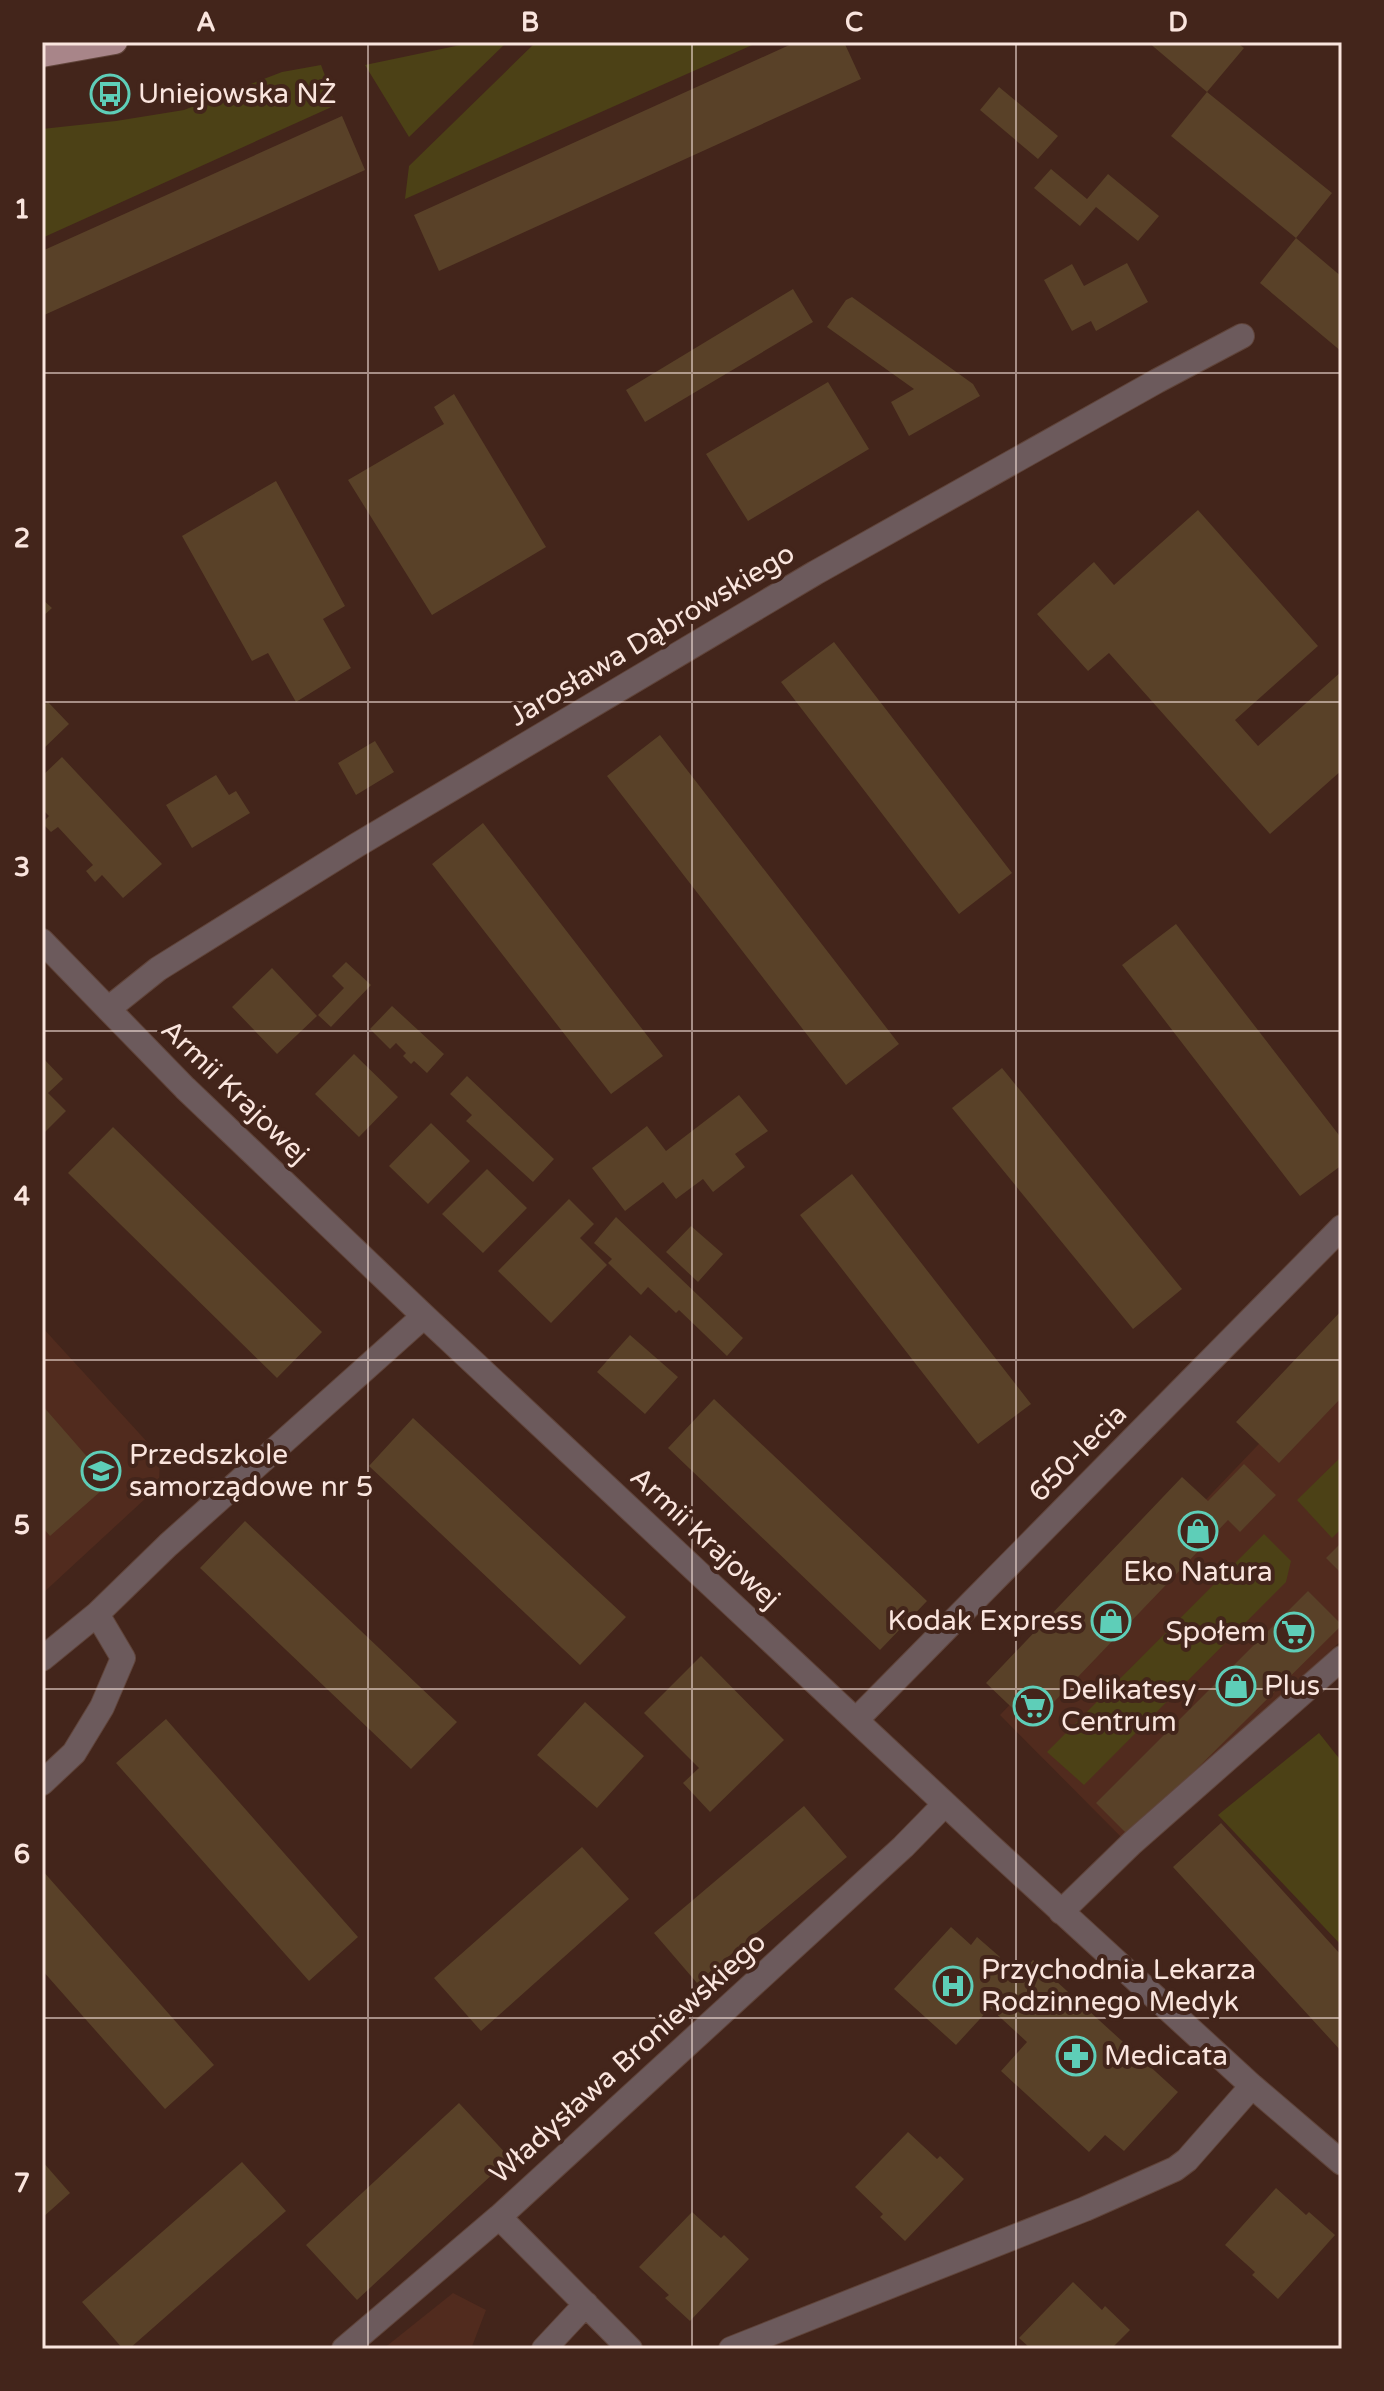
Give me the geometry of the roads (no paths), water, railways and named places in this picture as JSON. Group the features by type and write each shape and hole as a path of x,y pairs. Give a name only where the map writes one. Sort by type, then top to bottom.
{"main road":[{"path":"42,55 115,42"}],"street":[{"name":"Jarosława Dąbrowskiego","path":"108,1009 158,969 357,845 707,637 1157,381 1242,336"},
{"name":"Armii Krajowej","path":"42,941 185,1088 424,1316 1061,1912 1252,2086 1342,2163"},
{"name":"650-lecia","path":"856,1720 1342,1227"},
{"path":"42,1659 97,1614 168,1545 424,1316"},
{"path":"42,1783 74,1753 102,1707 123,1658 97,1614"},
{"path":"1061,1912 1132,1843 1342,1658"},
{"name":"Władysława Broniewskiego","path":"344,2349 499,2217 903,1847 945,1804"},
{"path":"731,2349 1085,2209 1175,2169 1187,2160 1252,2086"},
{"path":"499,2217 630,2349"},
{"path":"544,2349 586,2304"}],"place":[{"name":"Uniejowska NŻ","path":"110,94"},
{"name":"Przedszkole samorządowe nr 5","path":"101,1471"},
{"name":"Eko Natura","path":"1198,1531"},
{"name":"Kodak Express","path":"1111,1621"},
{"name":"Społem","path":"1294,1632"},
{"name":"Plus","path":"1236,1686"},
{"name":"Delikatesy Centrum","path":"1033,1706"},
{"name":"Przychodnia Lekarza Rodzinnego Medyk","path":"953,1986"},
{"name":"Medicata","path":"1076,2056"}]}
